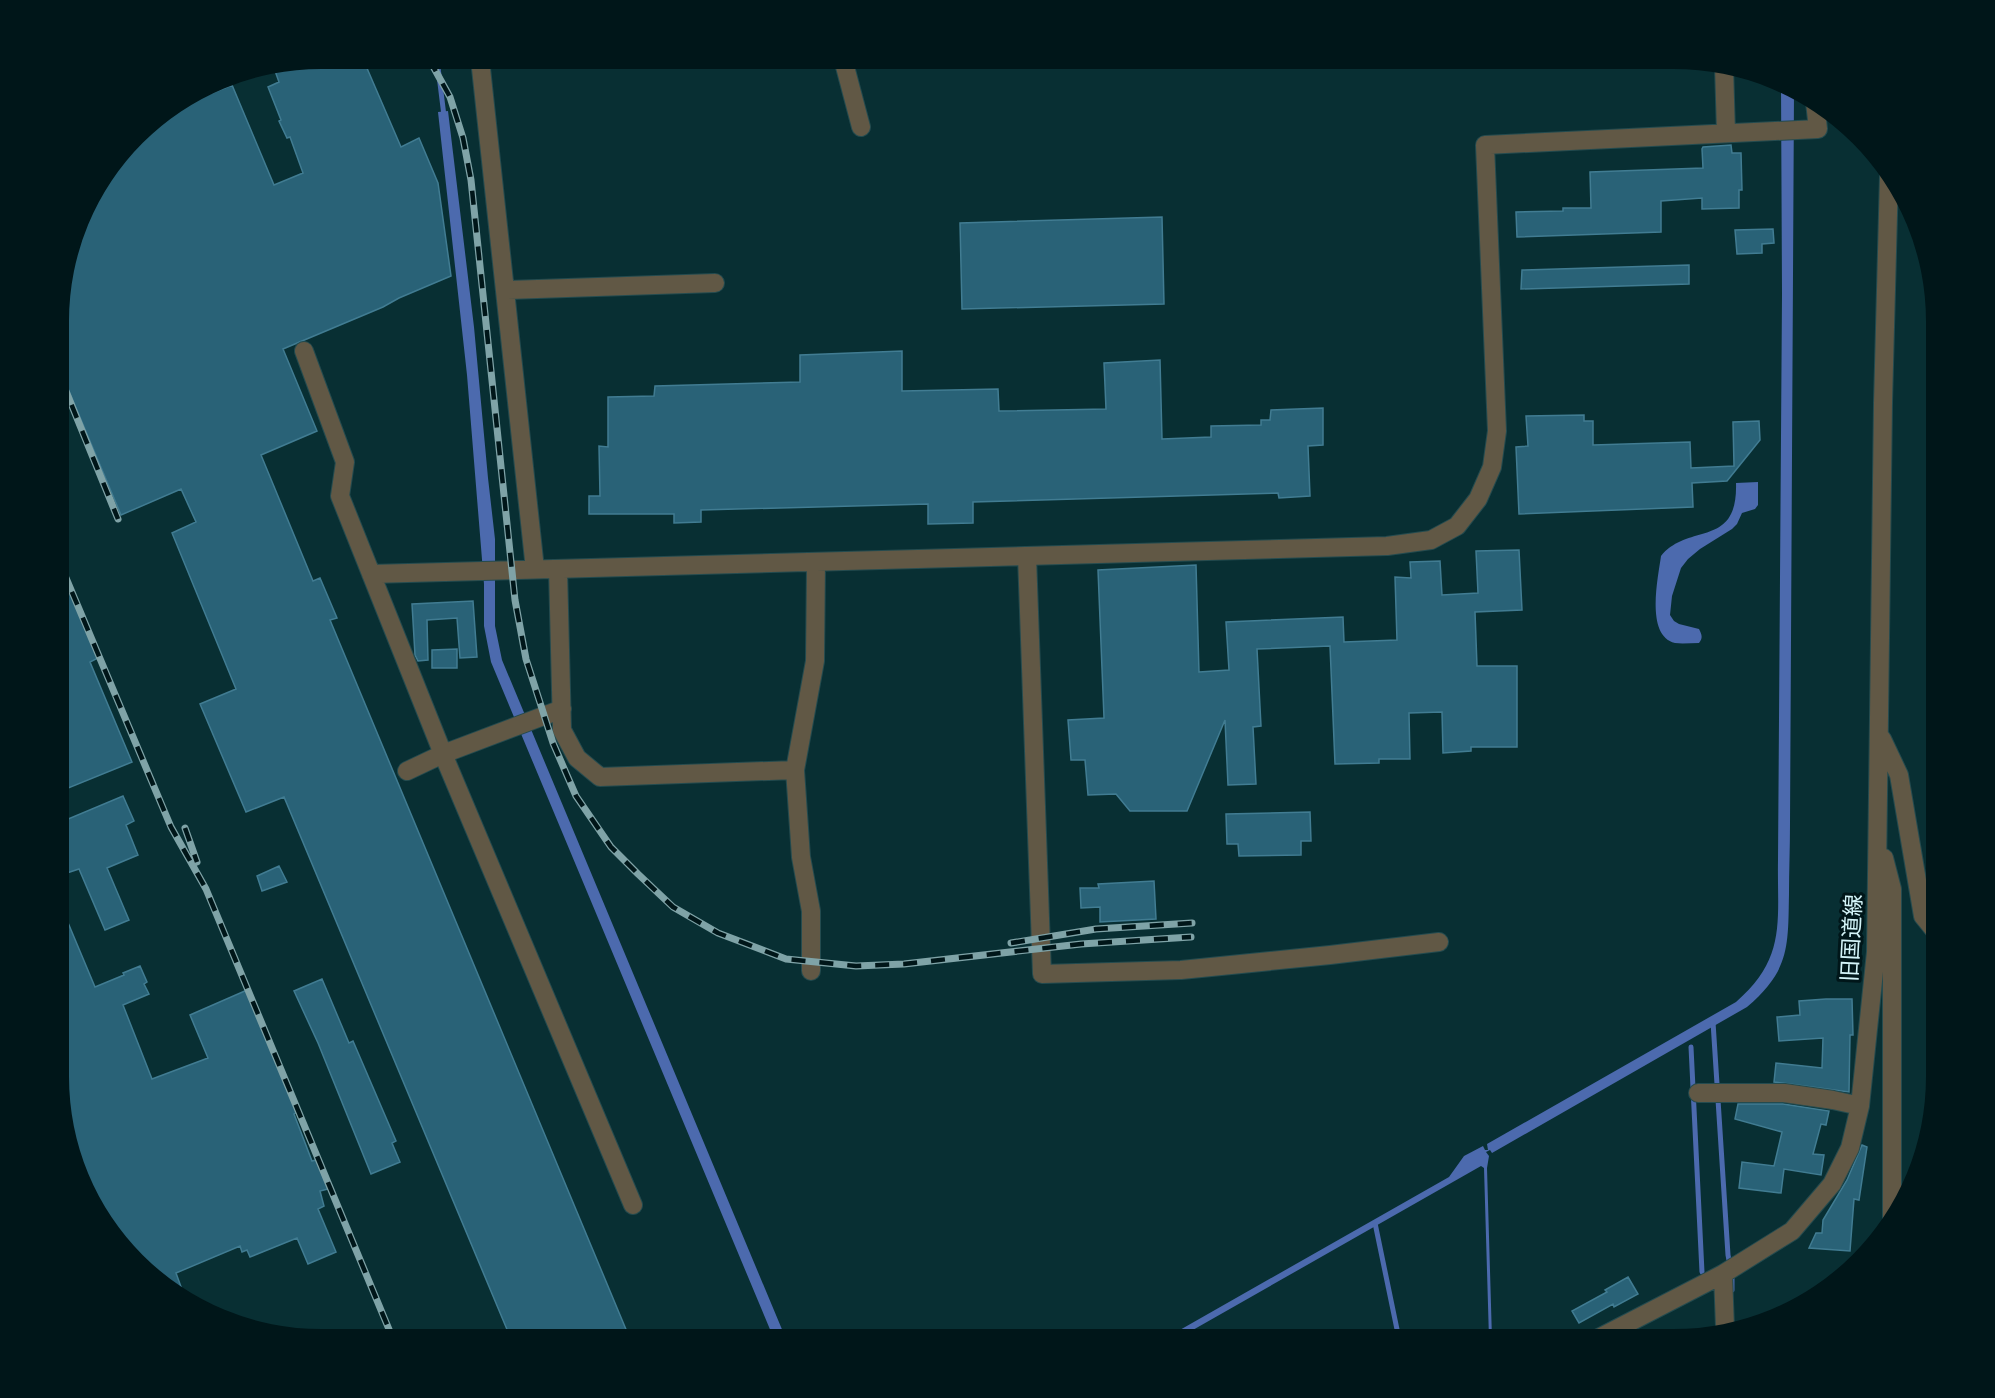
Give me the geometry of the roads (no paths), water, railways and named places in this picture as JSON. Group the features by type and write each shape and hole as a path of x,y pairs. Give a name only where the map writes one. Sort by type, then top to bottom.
{"street":[{"path":"481,69 535,569"},
{"path":"846,69 861,127"},
{"path":"1724,74 1726,133"},
{"path":"371,574 1387,546 1431,540 1457,526 1478,499 1492,467 1497,431 1485,144 1818,129 1816,113"},
{"name":"旧国道線","path":"1618,1329 1723,1274 1792,1231 1832,1184 1850,1148 1860,1106 1876,952 1882,403 1889,189"},
{"path":"505,290 715,283"},
{"path":"304,351 345,462 340,496 442,754 633,1205"},
{"path":"1027,556 1042,974 1181,970 1439,942"},
{"path":"811,971 811,911 801,857 795,771 815,661 816,562"},
{"path":"558,569 562,730 577,758 600,777 795,771"},
{"path":"407,771 442,754 561,709"},
{"path":"1880,735 1899,775 1923,916 1926,920"},
{"path":"1878,841 1893,889 1892,1203"},
{"path":"1698,1093 1784,1093 1860,1106"},
{"path":"1723,1274 1725,1324"}],"water":[{"path":"1781,93 1794,100 1789,894 1787,943 1779,969 1772,981 1747,1007 1492,1153 1490,1150 1486,1152 1489,1156 1487,1168 1492,1329 1489,1329 1484,1168 1481,1166 1195,1329 1182,1329 1449,1177 1464,1156 1483,1146 1485,1150 1488,1150 1487,1144 1736,1002 1764,970 1776,937 1778,920"},
{"path":"448,111 474,327 495,539 495,626 502,660 782,1329 770,1329 491,662 484,626 484,584 467,375 438,112"},
{"path":"1758,482 1758,505 1755,509 1742,513 1732,529 1700,549 1681,568 1672,596 1670,615 1679,624 1699,629 1702,636 1699,643 1675,643 1666,638 1660,630 1657,618 1656,591 1661,556 1672,546 1721,526 1729,517 1734,504 1736,483"}],"waterway":[{"path":"438,69 444,116"},
{"path":"1713,1022 1732,1290"},
{"path":"1691,1047 1702,1272"},
{"path":"1375,1223 1397,1329"}],"railway":[{"path":"435,69 450,97 463,138 471,180 515,600 526,659 553,743 576,796 611,847 673,907 718,933 786,959 856,966 904,964 1081,944 1191,937"},
{"path":"69,399 118,519"},
{"path":"69,585 171,827 206,889 389,1329"},
{"path":"185,828 197,862"},
{"path":"1011,943 1096,929 1192,923"}]}
